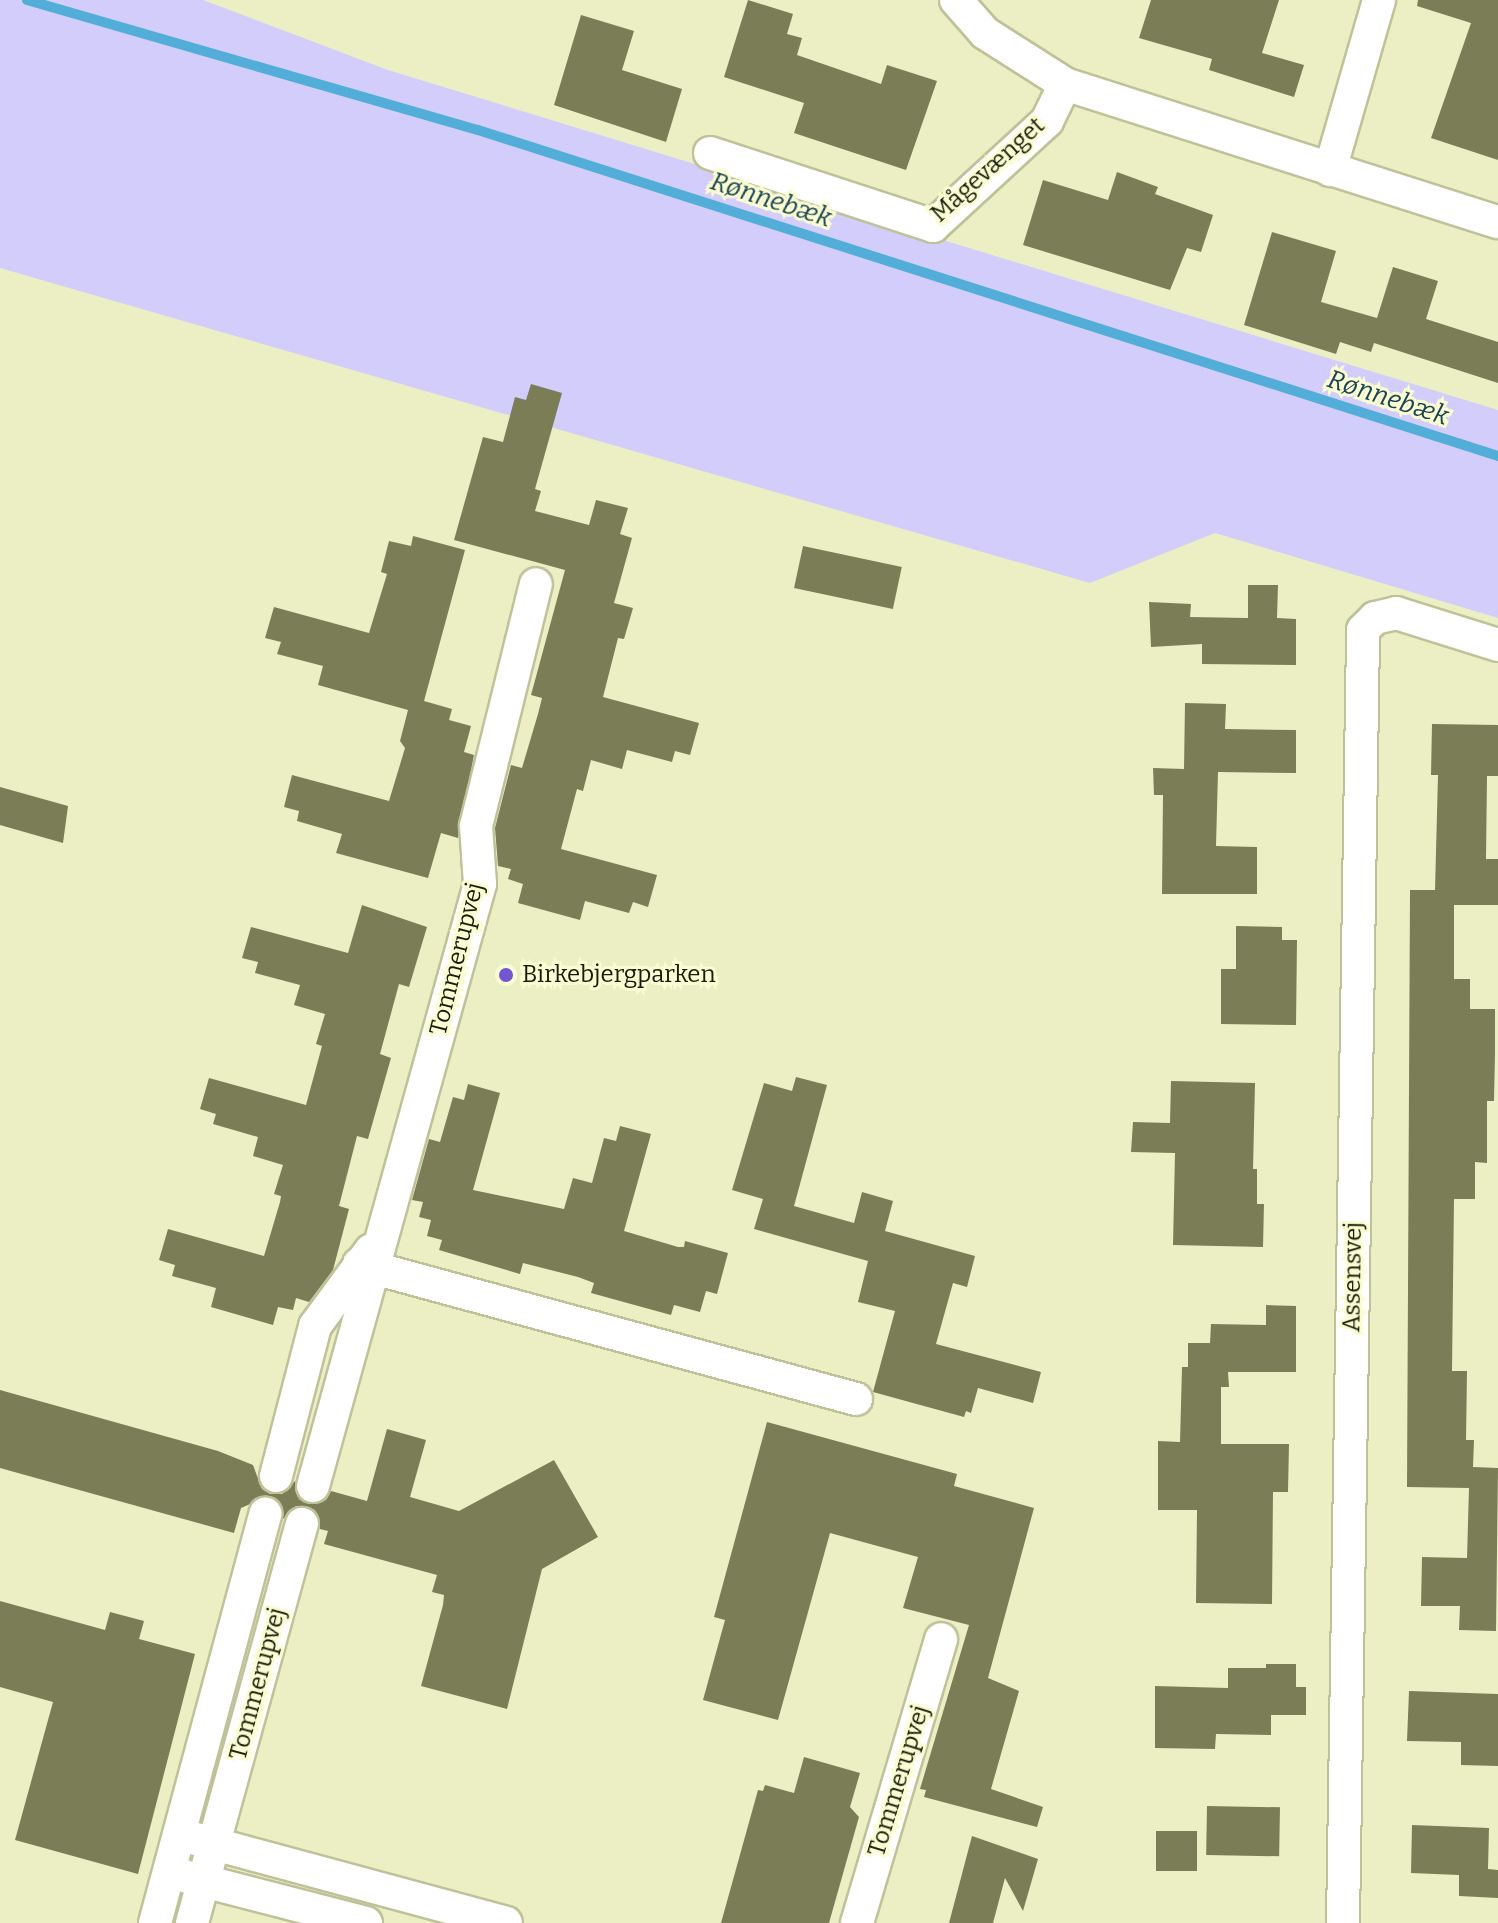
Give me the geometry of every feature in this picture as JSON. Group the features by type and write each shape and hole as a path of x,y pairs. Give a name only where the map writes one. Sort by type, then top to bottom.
{"street":[{"path":"956,0 985,33 1065,84 1498,222"},
{"path":"1330,170 1379,0"},
{"name":"Mågevænget","path":"710,153 933,226 1047,121 1065,84"},
{"name":"Tommerupvej","path":"313,1486 371,1257 480,884 476,826 536,584"},
{"name":"Assensvej","path":"1343,1923 1363,630 1375,618 1396,613 1498,645"},
{"path":"371,1257 856,1399"},
{"name":"Tommerupvej","path":"276,1476 315,1326 371,1257"},
{"name":"Tommerupvej","path":"155,1923 265,1514"},
{"name":"Tommerupvej","path":"192,1923 302,1524"},
{"name":"Tommerupvej","path":"857,1923 941,1639"},
{"path":"179,1834 506,1923"},
{"path":"169,1872 366,1923"}],"shaded area":[{"path":"0,0 203,0 388,70 1498,410 1498,618 1215,533 1090,583 0,268"}],"building":[{"path":"748,0 793,14 787,34 802,38 797,55 881,84 887,65 937,81 906,170 794,133 804,103 724,77"},
{"path":"1151,0 1279,0 1262,53 1304,65 1294,97 1209,70 1212,59 1139,38"},
{"path":"1418,0 1498,0 1498,160 1431,138 1471,23 1417,6"},
{"path":"581,15 634,31 622,70 682,89 666,142 554,105"},
{"path":"1117,172 1158,187 1155,194 1213,215 1201,252 1187,248 1170,290 1023,245 1043,180 1108,200"},
{"path":"1272,232 1336,251 1321,302 1377,318 1393,267 1438,281 1426,319 1498,342 1498,383 1374,343 1371,352 1340,342 1336,354 1244,325"},
{"path":"531,384 562,393 535,489 541,491 535,511 589,525 596,500 628,508 620,534 632,538 614,603 633,608 624,639 618,638 603,697 699,723 690,755 675,751 672,762 627,750 622,769 591,760 583,791 577,789 561,849 657,875 648,907 633,902 629,913 585,901 580,920 518,903 523,884 508,879 511,869 498,866 495,828 511,765 522,768 538,714 542,698 531,695 565,570 454,540 483,437 503,442 515,397 526,400"},
{"path":"413,536 465,550 424,701 452,709 449,720 471,726 464,752 474,755 458,838 441,833 428,878 336,853 342,834 297,821 299,811 284,807 292,775 389,801 405,748 400,741 408,710 318,685 323,666 277,654 281,642 265,638 274,607 369,633 387,574 381,572 389,541 411,546"},
{"path":"803,546 902,567 893,609 794,588"},
{"path":"1248,585 1278,585 1277,618 1296,619 1296,665 1202,664 1202,644 1151,647 1149,602 1191,604 1190,617 1248,618"},
{"path":"1185,703 1226,704 1225,729 1296,730 1296,773 1218,772 1216,846 1257,847 1257,894 1162,894 1163,795 1154,795 1153,768 1184,769"},
{"path":"1432,724 1498,725 1498,776 1487,776 1486,859 1498,859 1498,905 1454,905 1454,979 1470,979 1470,1009 1495,1009 1495,1055 1494,1101 1487,1101 1487,1163 1475,1162 1475,1199 1454,1199 1452,1371 1467,1371 1466,1440 1474,1440 1473,1467 1498,1468 1496,1631 1459,1630 1460,1606 1421,1606 1422,1557 1467,1558 1469,1488 1407,1487 1410,890 1435,890 1438,775 1431,775"},
{"path":"0,787 68,806 63,843 0,825"},
{"path":"362,905 427,927 409,987 399,984 380,1054 391,1058 368,1139 357,1136 339,1206 349,1209 333,1270 309,1302 296,1298 293,1310 278,1307 273,1325 211,1307 216,1288 172,1276 175,1265 159,1260 168,1229 264,1256 280,1202 281,1196 274,1194 283,1165 253,1156 258,1137 213,1124 216,1114 200,1109 209,1078 306,1105 322,1046 316,1044 325,1014 294,1005 300,985 255,973 258,962 242,958 251,927 348,953"},
{"path":"1236,926 1282,927 1282,940 1297,940 1296,1025 1221,1024 1221,969 1236,969"},
{"path":"796,1077 827,1085 794,1206 854,1223 862,1192 893,1201 885,1231 975,1256 967,1287 953,1283 936,1344 1041,1372 1033,1403 978,1388 971,1413 966,1411 964,1417 873,1392 895,1311 858,1302 868,1261 754,1229 763,1199 732,1190 764,1083 792,1091"},
{"path":"1171,1081 1255,1083 1253,1169 1257,1169 1257,1204 1264,1204 1263,1247 1173,1245 1175,1153 1131,1152 1133,1122 1170,1123"},
{"path":"468,1084 500,1093 473,1190 564,1209 573,1178 592,1183 604,1138 616,1141 620,1126 651,1134 624,1231 678,1247 684,1247 685,1241 728,1253 717,1294 706,1291 700,1312 674,1305 671,1315 591,1293 594,1283 578,1277 523,1263 520,1274 439,1250 442,1240 427,1236 431,1220 419,1217 423,1202 412,1200 429,1139 440,1142 453,1097 464,1100"},
{"path":"1266,1305 1296,1306 1296,1372 1228,1372 1229,1387 1221,1387 1221,1444 1289,1444 1288,1492 1273,1492 1272,1604 1196,1603 1197,1510 1158,1510 1158,1441 1180,1442 1182,1367 1188,1367 1188,1343 1210,1343 1211,1324 1266,1325"},
{"path":"0,1390 218,1451 253,1465 262,1489 270,1494 282,1494 295,1481 299,1499 309,1504 326,1500 331,1491 367,1501 387,1429 426,1440 410,1497 459,1511 554,1460 598,1537 542,1569 507,1709 421,1686 443,1605 444,1595 432,1592 437,1575 324,1544 328,1531 320,1529 315,1510 296,1506 283,1519 279,1501 269,1496 241,1508 234,1533 0,1468"},
{"path":"767,1422 957,1474 954,1486 1034,1508 988,1678 1019,1691 991,1789 1043,1807 1037,1827 924,1797 926,1790 920,1789 969,1625 903,1608 918,1557 830,1533 778,1720 703,1700 725,1620 714,1617"},
{"path":"0,1601 105,1630 110,1612 144,1621 139,1639 195,1654 138,1874 15,1840 53,1702 0,1687"},
{"path":"1266,1664 1296,1664 1296,1687 1306,1687 1306,1715 1271,1715 1271,1735 1216,1734 1215,1749 1155,1748 1155,1686 1228,1688 1228,1668 1266,1668"},
{"path":"1409,1691 1498,1694 1498,1766 1461,1765 1461,1742 1407,1741"},
{"path":"804,1757 860,1773 850,1807 859,1817 829,1923 721,1923 758,1790 763,1791 765,1785 794,1793"},
{"path":"1207,1806 1280,1807 1279,1856 1206,1855"},
{"path":"1412,1825 1489,1828 1488,1869 1498,1870 1498,1898 1459,1896 1459,1875 1411,1873"},
{"path":"1156,1831 1197,1831 1197,1871 1156,1871"},
{"path":"972,1836 1038,1859 1023,1911 1005,1878 993,1923 949,1923"}],"waterway":[{"name":"Rønnebæk","path":"27,0 478,130 1498,456"}],"place":[{"name":"Birkebjergparken","path":"506,975"}]}
